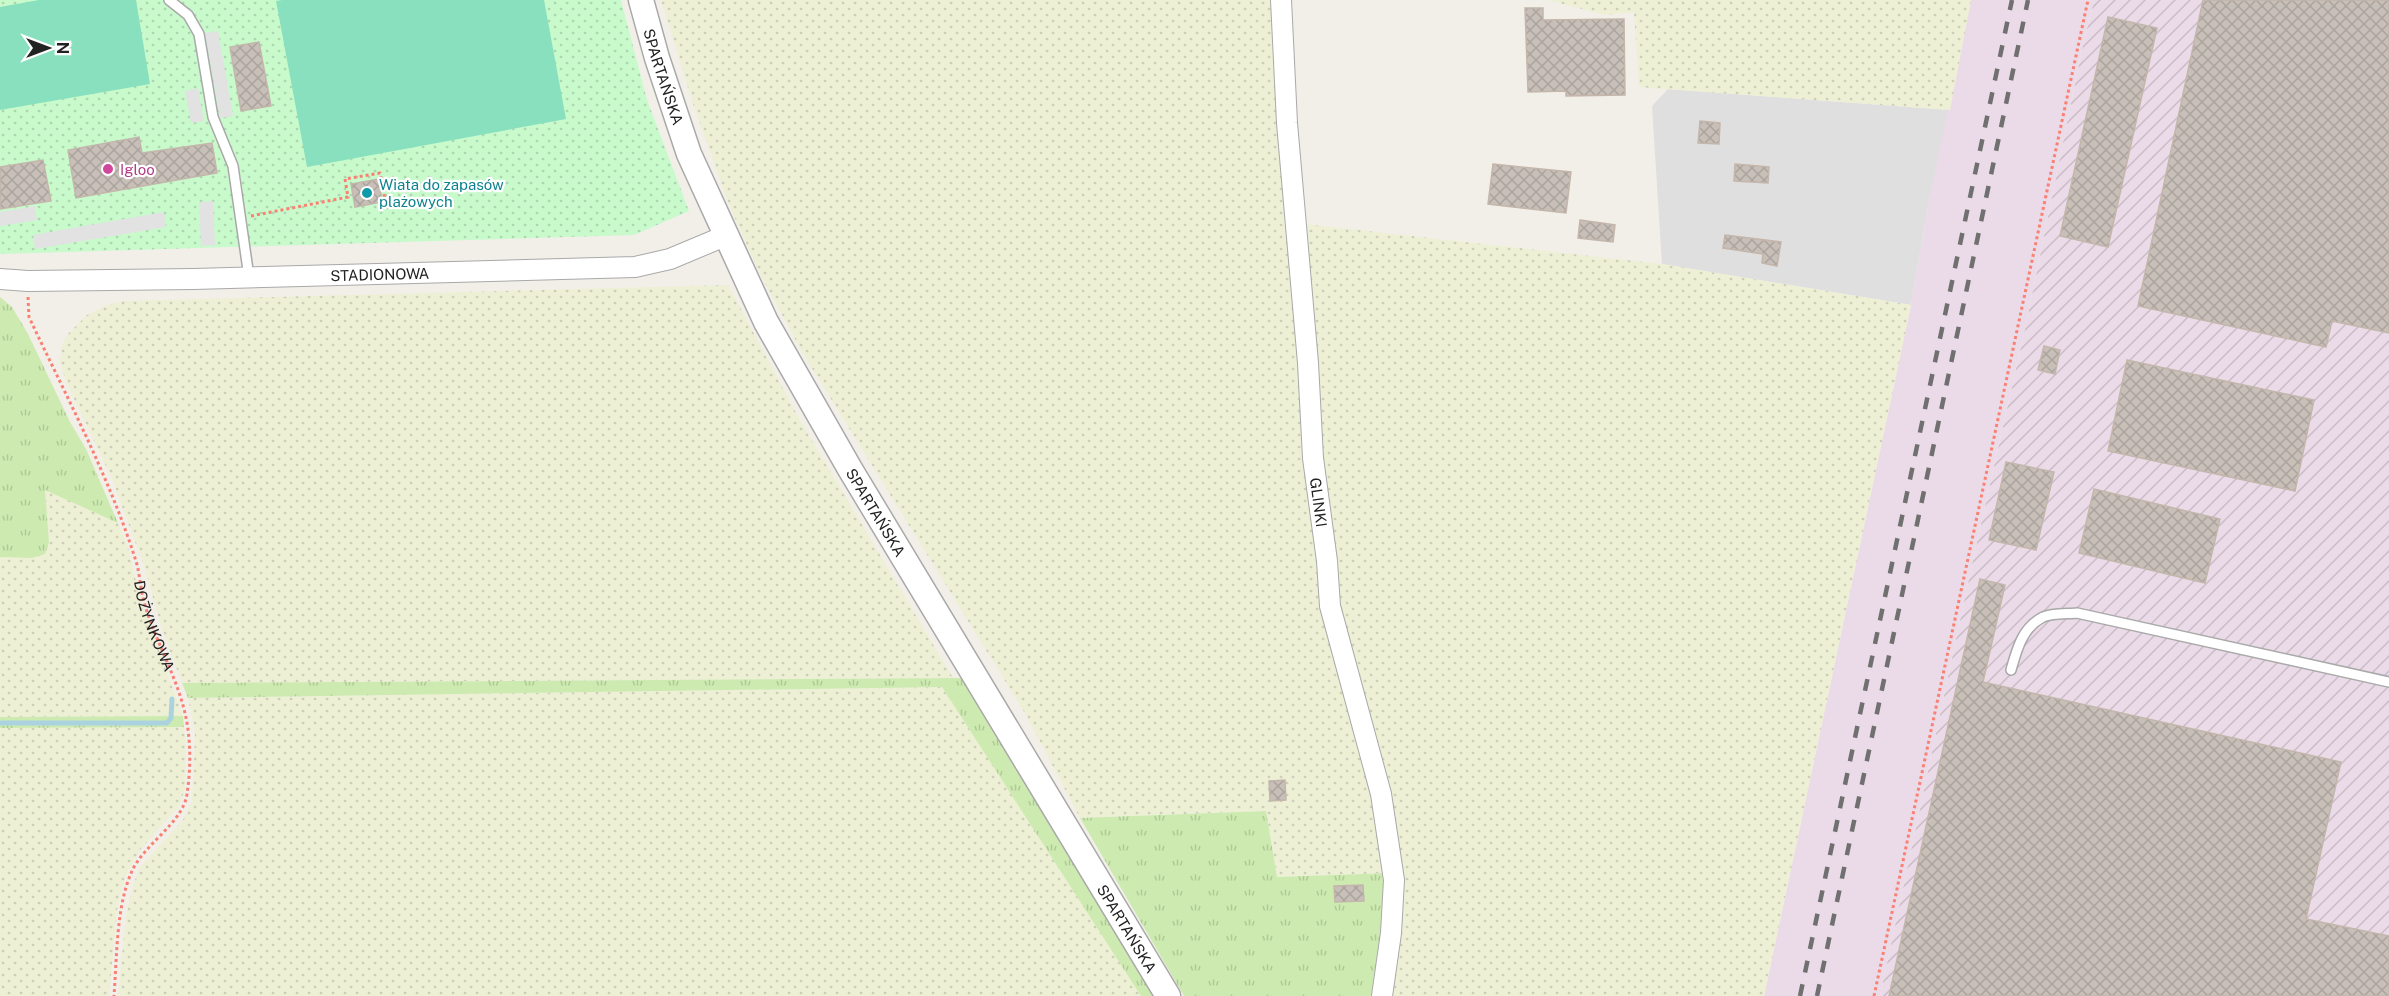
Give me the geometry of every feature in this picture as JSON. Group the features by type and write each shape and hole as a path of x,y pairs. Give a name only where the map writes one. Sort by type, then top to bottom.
{"street":[{"name":"SPARTAŃSKA","path":"641,0 657,58 689,154 766,322 845,459 1168,996"},
{"name":"GLINKI","path":"1281,0 1287,123 1308,363 1313,458 1327,561 1330,606 1381,794 1394,880 1392,933 1382,996"},
{"name":"STADIONOWA","path":"28,281 635,267 670,259 725,236"},
{"path":"0,279 28,281"}],"lane":[{"path":"169,0 188,15 199,34 213,117 233,166 249,277"},
{"path":"2011,670 2018,644 2026,632 2044,616 2077,613 2389,682"}],"path":[{"path":"1874,996 2088,0"},
{"path":"241,218 348,197 345,179 380,173 387,210"},
{"name":"DOŻYNKOWA","path":"28,281 29,317 101,469 119,514 136,561 144,603 185,712 188,732 190,764 187,798 178,815 139,858 125,889 114,996"}],"shaded area":[{"path":"1971,0 2094,0 1880,996 1764,996 1911,305 1928,206"},
{"path":"2094,0 2389,0 2389,996 1880,996"},
{"path":"218,31 233,116 220,118 205,33"},
{"path":"198,88 204,121 191,123 185,91"},
{"path":"1668,89 1950,110 1928,206 1911,305 1662,264 1652,106"},
{"path":"213,201 215,245 201,246 199,202"},
{"path":"35,206 37,220 0,226 0,212"},
{"path":"164,212 166,227 35,249 33,235"}],"green space":[{"path":"0,0 621,0 647,100 689,211 634,235 0,254"},
{"path":"39,0 136,0 150,84 0,110 0,7"},
{"path":"544,0 566,119 307,167 276,1"},
{"path":"661,0 1275,0 1310,472 1363,753 1390,873 1277,877 1266,811 1080,818 1026,715 802,352 761,276 729,205 692,101"},
{"path":"1548,0 1971,0 1950,110 1639,87 1634,12 1605,15"},
{"path":"1304,224 1662,264 1911,305 1764,996 1389,996 1399,891 1337,609 1326,513"},
{"path":"728,285 801,422 953,678 182,683 162,630 145,569 112,479 66,382 60,362 62,345 67,335 87,315 104,306 123,301"},
{"path":"0,297 12,307 28,334 70,422 86,449 118,523 45,490 49,542 45,554 32,558 0,557"},
{"path":"45,489 118,523 128,547 140,599 183,716 0,717 0,557 32,558 49,542"},
{"path":"961,678 1156,996 1141,996 942,687 188,698 182,683"},
{"path":"942,687 1145,996 118,996 126,915 133,885 140,867 183,820 192,801 195,733 188,698"},
{"path":"183,716 184,727 0,728 0,717"},
{"path":"184,727 185,789 179,806 140,850 125,877 118,903 109,996 0,996 0,728"},
{"path":"1266,811 1277,877 1390,873 1377,996 1184,996 1080,818"}],"building":[{"path":"2203,0 2389,0 2389,333 2332,321 2326,347 2138,306"},
{"path":"1525,8 1543,8 1543,20 1624,19 1625,95 1566,96 1566,91 1528,92"},
{"path":"2108,17 2157,28 2108,247 2060,236"},
{"path":"259,42 271,106 241,111 230,47"},
{"path":"1700,121 1720,123 1719,144 1698,143"},
{"name":"Igloo","path":"139,137 142,153 212,143 217,173 76,198 68,150"},
{"path":"43,160 51,201 0,209 0,167"},
{"path":"1493,164 1571,172 1566,213 1488,204"},
{"path":"1735,164 1769,167 1768,183 1734,181"},
{"name":"Wiata do zapasów plażowych","path":"379,179 382,202 355,207 351,184"},
{"path":"1580,220 1615,225 1613,242 1578,238"},
{"path":"1725,235 1781,242 1777,266 1762,263 1763,254 1723,248"},
{"path":"2044,346 2060,350 2055,374 2038,370"},
{"path":"2127,360 2314,400 2295,491 2108,451"},
{"path":"2006,462 2054,472 2036,550 1989,540"},
{"path":"2094,489 2220,519 2205,583 2079,553"},
{"path":"1980,579 2005,585 1983,682 2341,762 2306,919 2389,936 2389,996 1889,996"},
{"path":"1285,780 1286,800 1270,801 1269,781"},
{"path":"1363,885 1364,901 1335,902 1334,886"}],"waterway":[{"path":"0,723 167,723 171,718 172,699"}],"railway":[{"path":"1800,996 2012,0"},
{"path":"1817,996 2028,0"}],"place":[{"name":"Igloo","path":"108,169"},
{"name":"Wiata do zapasów plażowych","path":"367,193"}]}
